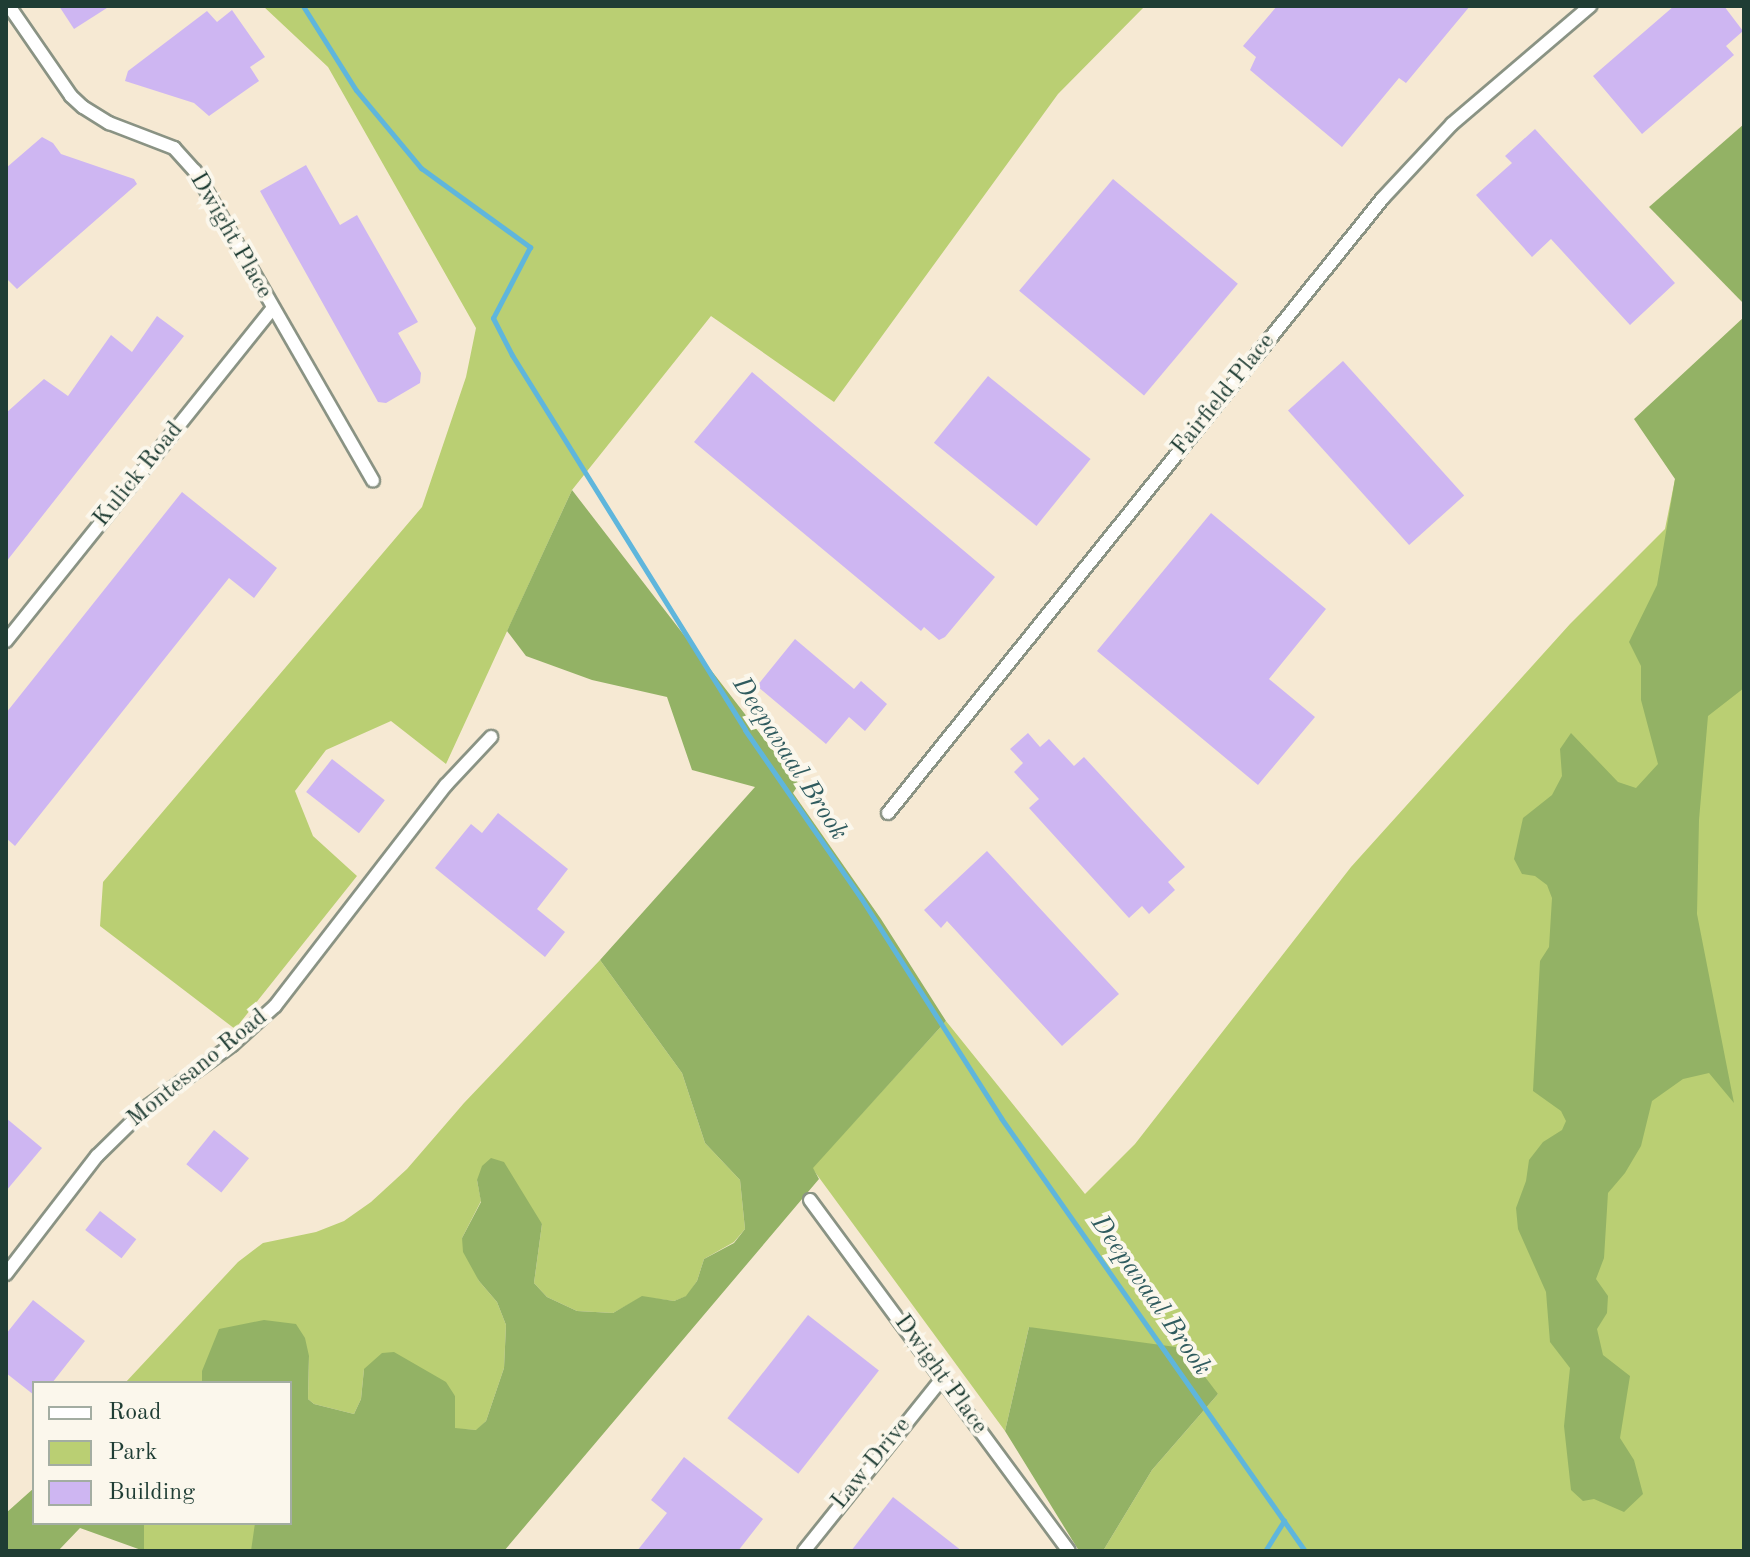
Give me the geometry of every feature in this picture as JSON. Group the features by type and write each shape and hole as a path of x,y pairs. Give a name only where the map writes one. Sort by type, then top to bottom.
{"street":[{"name":"Dwight Place","path":"9,6 71,96 83,107 109,123 174,148 195,171 373,481"},
{"name":"Fairfield Place","path":"888,813 1383,198 1452,124 1590,6"},
{"name":"Kulick Road","path":"6,641 272,309"},
{"name":"Montesano Road","path":"6,1274 97,1156 148,1106 232,1045 275,1006 446,785 491,737"},
{"name":"Dwight Place","path":"810,1200 1069,1551"},
{"name":"Law Drive","path":"804,1551 942,1379"}],"green space":[{"path":"263,6 1145,6 1058,94 834,402 711,316 572,490 446,764 391,721 326,750 295,791 313,836 357,876 235,1029 100,926 103,882 422,507 466,377 476,328 328,67"},
{"path":"1744,124 1744,304 1649,207"},
{"path":"1744,317 1744,688 1708,716 1699,820 1697,914 1734,1103 1709,1073 1683,1079 1652,1101 1641,1146 1625,1173 1608,1193 1604,1258 1596,1279 1608,1296 1607,1313 1597,1329 1603,1355 1630,1376 1620,1438 1634,1460 1643,1494 1624,1512 1594,1499 1583,1501 1571,1490 1564,1426 1570,1368 1550,1342 1546,1292 1518,1229 1516,1208 1526,1181 1529,1160 1543,1142 1562,1130 1566,1121 1561,1111 1533,1091 1540,961 1549,947 1552,898 1547,885 1535,876 1522,874 1514,859 1523,818 1552,795 1562,776 1560,749 1571,733 1618,782 1636,788 1658,764 1641,700 1641,666 1629,642 1657,585 1675,479 1634,419"},
{"path":"1744,397 1744,1551 1103,1551 1152,1470 1218,1394 1029,1327 1005,1431 812,1168 946,1021 1085,1194 1135,1144 1351,867 1570,624 1665,529 1675,479"},
{"path":"572,490 799,784 793,793 881,919 946,1021 813,1168 819,1179 504,1551 251,1551 255,1525 292,1525 292,1381 202,1381 202,1371 219,1329 264,1320 296,1324 305,1338 309,1356 308,1399 314,1404 354,1414 361,1399 364,1369 382,1353 394,1352 446,1382 455,1396 455,1428 476,1430 486,1421 504,1368 506,1325 497,1302 479,1281 463,1252 462,1238 481,1202 477,1180 482,1166 491,1158 504,1162 542,1224 534,1283 547,1297 577,1311 613,1313 642,1296 674,1301 686,1296 697,1281 704,1259 734,1243 745,1229 740,1180 705,1143 682,1073 600,960 755,787 692,770 667,697 592,680 526,656 507,631"},
{"path":"600,960 682,1073 705,1143 740,1180 745,1229 734,1242 704,1259 697,1281 687,1296 674,1301 642,1297 613,1313 577,1311 547,1297 534,1283 542,1224 477,1180 481,1201 462,1238 479,1281 497,1302 506,1325 504,1368 486,1421 477,1430 455,1429 455,1396 364,1369 361,1399 354,1414 314,1404 308,1399 309,1356 202,1371 202,1381 127,1381 238,1262 263,1243 316,1232 344,1221 371,1202 407,1169 464,1103"},
{"path":"1029,1327 1183,1348 1218,1394 1152,1470 1103,1551 1079,1551 1005,1431"},
{"path":"32,1490 32,1525 144,1525 144,1551 80,1528 58,1551 6,1551 6,1513"},
{"path":"144,1525 255,1525 255,1551 144,1551"}],"building":[{"path":"59,6 110,6 74,29"},
{"path":"1277,6 1470,6 1406,83 1399,78 1342,147 1250,70 1256,57 1243,46"},
{"path":"1674,6 1724,6 1743,31 1726,46 1734,55 1642,134 1593,76"},
{"path":"232,10 265,57 250,67 259,81 209,116 194,103 125,81 128,71 207,11 217,22"},
{"path":"1535,129 1675,283 1630,325 1551,239 1532,257 1476,195 1512,163 1505,156"},
{"path":"42,137 53,143 61,154 134,179 137,184 17,289 6,278 6,168"},
{"path":"306,165 340,225 357,215 418,322 398,333 421,373 420,383 386,403 378,402 260,191"},
{"path":"1113,179 1238,284 1144,396 1019,291"},
{"path":"157,316 184,336 6,562 6,413 44,379 68,396 111,335 132,352"},
{"path":"1343,361 1464,496 1409,545 1288,411"},
{"path":"752,372 995,577 945,637 939,640 924,627 921,631 694,442"},
{"path":"988,376 1091,459 1036,526 934,443"},
{"path":"182,492 277,568 254,598 229,578 15,846 6,838 6,713"},
{"path":"1211,513 1326,609 1269,679 1315,717 1258,785 1097,651"},
{"path":"795,639 854,689 861,681 887,704 865,731 849,717 826,744 757,686"},
{"path":"1028,733 1040,747 1049,739 1074,766 1084,757 1185,867 1168,882 1175,890 1149,914 1142,906 1129,918 1029,808 1039,799 1014,772 1023,763 1010,749"},
{"path":"332,759 385,800 359,833 306,792"},
{"path":"498,813 568,869 537,909 565,932 545,957 435,868 471,824 482,833"},
{"path":"987,851 1119,994 1062,1046 947,921 941,928 924,910"},
{"path":"6,1118 42,1148 6,1191"},
{"path":"214,1130 249,1158 221,1193 186,1164"},
{"path":"100,1211 136,1239 121,1258 85,1230"},
{"path":"33,1300 85,1341 54,1381 32,1381 32,1393 6,1373 6,1334"},
{"path":"808,1315 879,1370 798,1474 727,1418"},
{"path":"684,1457 763,1519 738,1551 637,1551 667,1513 651,1500"},
{"path":"893,1497 962,1551 851,1551"}],"waterway":[{"name":"Deepavaal Brook","path":"303,6 356,90 421,168 530,247 493,318 512,355 745,730 861,898 1001,1118 1305,1551"},
{"path":"1265,1551 1284,1520"}]}
